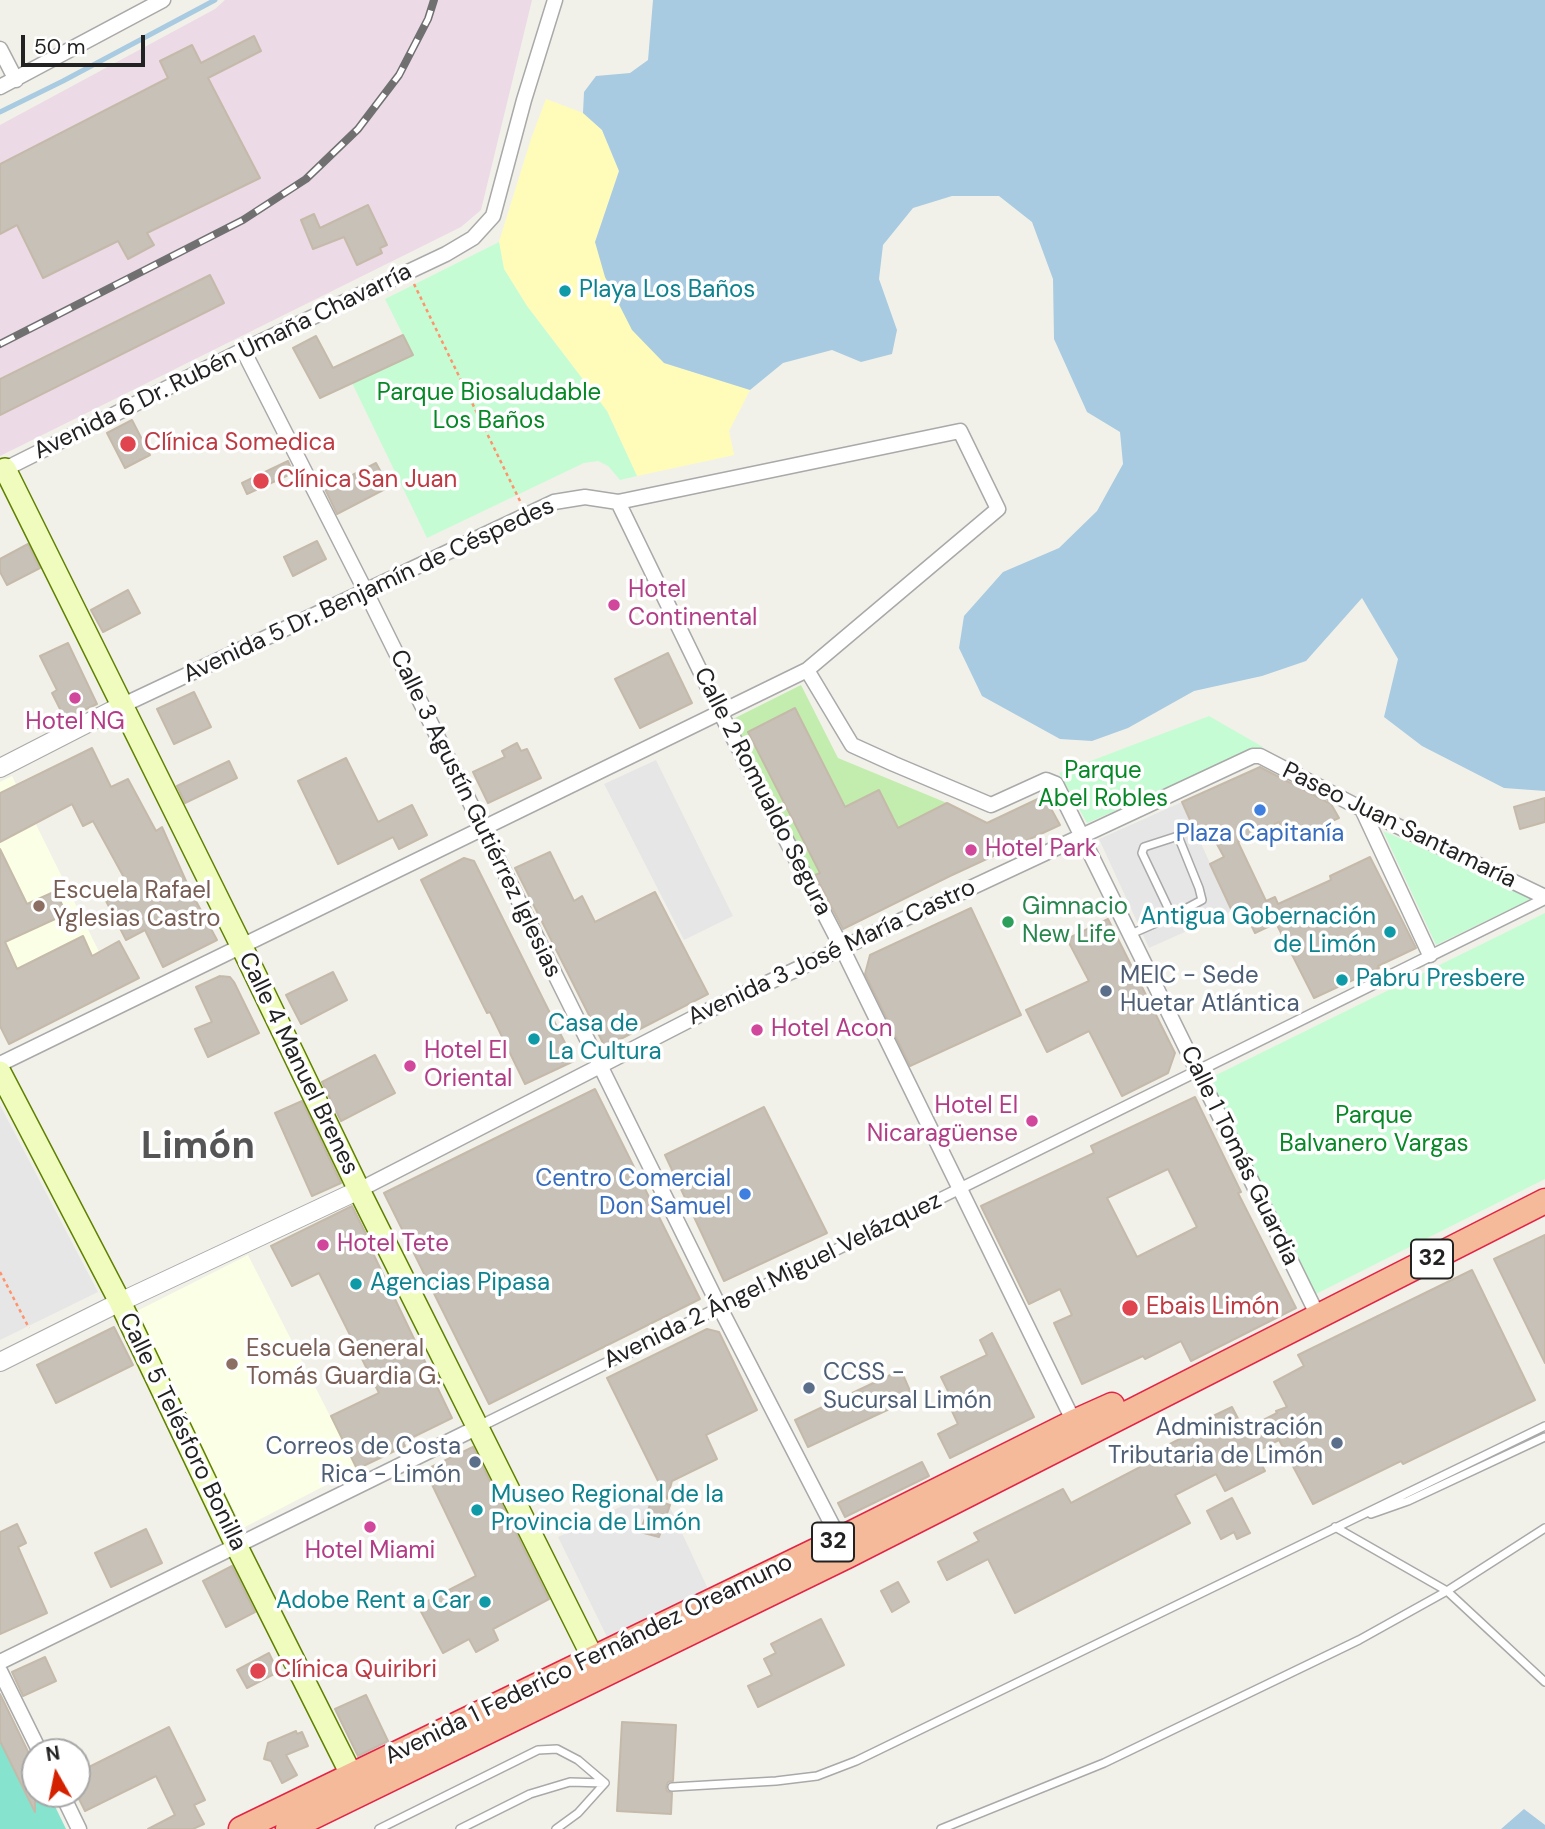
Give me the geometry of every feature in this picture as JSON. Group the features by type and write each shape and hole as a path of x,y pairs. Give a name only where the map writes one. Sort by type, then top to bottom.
{"highway":[{"name":"Avenida 1 Federico Fernández Oreamuno","path":"241,1829 356,1785 844,1548 1078,1429 1318,1317 1545,1201"},
{"name":"Avenida 1 Federico Fernández Oreamuno","path":"288,1829 356,1785"}],"main road":[{"name":"Calle 4 Manuel Brenes","path":"3,470 241,945 359,1190 597,1668"},
{"name":"Calle 5 Telésforo Bonilla","path":"0,1072 120,1302 356,1785"}],"street":[{"path":"0,88 163,0"},
{"name":"Avenida 6 Dr. Rubén Umaña Chavarría","path":"3,470 446,254 473,238 493,216 524,100 555,0"},
{"path":"0,49 16,80"},
{"name":"Calle 3 Agustín Gutiérrez Iglesias","path":"243,351 365,590 719,1306 844,1548"},
{"name":"Avenida 5 Dr. Benjamín de Céspedes","path":"0,768 121,706 554,502 585,497 618,502 960,430 998,509 807,670"},
{"name":"Calle 2 Romualdo Segura","path":"618,502 721,714 842,948 1078,1429"},
{"path":"0,1064 807,670"},
{"name":"Calle 1 Tomás Guardia","path":"807,670 852,745 991,805 1046,779 1056,784 1318,1317"},
{"name":"Avenida 3 José María Castro","path":"0,1362 120,1302 359,1190 704,1013 1082,834 1254,756"},
{"name":"Paseo Juan Santamaría","path":"1254,756 1260,756 1545,898"},
{"path":"1362,809 1430,955"},
{"name":"Avenida 2 Ángel Miguel Velázquez","path":"0,1662 719,1306 960,1190 1545,898"},
{"path":"0,1671 33,1738"},
{"path":"69,1808 79,1829"}],"lane":[{"path":"1131,934 1172,916 1202,900 1178,836 1144,848 1142,853 1172,916"},
{"path":"672,1787 817,1776 856,1761 1545,1426"},
{"path":"1335,1527 1408,1501 1545,1437"},
{"path":"1335,1527 1447,1591 1545,1682"},
{"path":"941,1829 1104,1763 1359,1640 1447,1591 1545,1528"},
{"path":"379,1829 538,1751 557,1749 578,1760 605,1783"},
{"path":"460,1829 530,1794 570,1782 605,1783"},
{"path":"556,1829 578,1813 605,1783"}],"path":[{"path":"408,272 526,514"},
{"path":"0,1272 36,1344"}],"shaded area":[{"path":"225,0 532,0 481,210 461,227 0,456 0,234 17,225 43,277 153,224 156,229 260,178 191,45 160,61 168,78 0,164 0,125 215,9"},
{"path":"656,760 733,916 684,940 604,784"},
{"name":"Escuela Rafael Yglesias Castro","path":"12,776 118,990 9,1044 0,1026 0,782"},
{"path":"1182,802 1232,911 1149,948 1099,839"},
{"path":"0,1105 98,1292 0,1340"},
{"name":"Escuela General Tomás Guardia G.","path":"248,1255 357,1469 243,1528 133,1313"},
{"path":"661,1487 657,1501 652,1499 640,1531 659,1537 669,1505 708,1589 608,1639 558,1537"}],"green space":[{"name":"Parque Biosaludable Los Baños","path":"499,242 504,269 527,306 607,411 637,476 620,480 608,466 598,461 584,463 427,538 352,383 413,355 385,299"},
{"path":"801,685 838,758 947,803 898,828 879,790 845,807 795,709 749,732 815,863 850,859 812,877 731,720"},
{"name":"Parque Abel Robles","path":"1209,716 1263,747 1087,823 1059,773"},
{"path":"1383,831 1536,897 1436,945"},
{"name":"Parque Balvanero Vargas","path":"1545,913 1545,1179 1316,1294 1210,1078"},
{"path":"0,1699 21,1738 21,1808 56,1808 66,1829 0,1829"}],"sand":[{"name":"Playa Los Baños","path":"546,99 583,113 602,130 619,171 595,242 664,363 750,390 729,431 734,455 637,476 607,411 527,306 504,269 499,242"}],"water":[{"path":"653,0 1545,0 1545,791 1504,788 1422,746 1384,717 1398,659 1362,598 1306,661 1262,676 1194,691 1128,728 1092,741 1060,739 982,696 959,648 964,616 1003,572 1059,548 1097,511 1123,464 1120,432 1087,412 1054,339 1053,279 1032,222 999,196 952,196 913,208 883,245 879,279 897,330 892,354 861,362 832,350 783,363 750,390 664,363 632,330 605,277 595,242 619,171 602,130 583,113 584,92 596,76 630,73 648,60"},
{"path":"1524,1809 1545,1825 1545,1829 1501,1829"}],"building":[{"path":"254,36 261,51 208,78 260,178 147,233 154,245 128,259 118,241 43,278 17,225 0,234 0,164 168,78 160,61 192,45 201,63"},
{"path":"368,205 387,245 380,248 382,253 357,265 344,237 313,249 301,220 314,214 320,228"},
{"path":"210,275 224,303 0,415 0,379"},
{"path":"403,335 413,355 320,398 293,348 316,336 333,368"},
{"name":"Clínica Somedica","path":"132,420 150,455 125,468 107,433"},
{"name":"Clínica San Juan","path":"288,461 293,473 247,494 242,483"},
{"path":"376,463 389,487 337,514 325,489"},
{"path":"317,541 326,559 293,576 284,557"},
{"path":"28,544 40,568 7,585 0,572 0,559"},
{"path":"128,590 140,613 103,632 91,610"},
{"path":"68,643 97,704 65,719 52,693 57,690 40,656"},
{"path":"668,653 692,703 640,728 615,679"},
{"path":"194,692 211,727 174,744 157,709"},
{"path":"795,708 845,807 879,790 898,828 947,803 987,823 1044,796 1060,825 843,929 815,875 820,873 748,732"},
{"path":"517,743 521,751 527,749 541,778 488,803 473,772 505,757 502,751"},
{"path":"92,748 111,787 128,779 156,831 162,827 190,890 217,940 163,967 145,930 126,940 103,895 127,883 93,821 83,826 72,804 0,842 0,793"},
{"path":"346,758 378,822 412,805 427,835 399,849 393,837 338,864 298,781"},
{"path":"229,761 237,778 185,803 177,786"},
{"path":"1260,767 1331,804 1339,818 1287,840 1279,822 1238,842 1266,901 1275,897 1278,904 1331,880 1330,876 1370,857 1416,948 1314,998 1276,923 1255,933 1242,906 1232,911 1210,864 1224,857 1212,835 1199,840 1182,802"},
{"path":"1545,798 1545,822 1520,829 1514,807"},
{"path":"0,849 27,904 56,891 66,914 5,942 17,969 83,936 92,956 119,941 139,978 9,1044 0,1026"},
{"path":"550,852 574,901 582,896 595,922 655,892 708,994 605,1047 515,868"},
{"path":"464,858 474,861 574,1061 525,1084 421,880"},
{"path":"971,908 1021,1015 910,1066 865,974 870,955"},
{"name":"MEIC - Sede Huetar Atlántica","path":"1108,919 1175,1053 1168,1073 1122,1096 1089,1031 1047,1052 1026,1010 1089,981 1067,939"},
{"path":"333,972 347,1000 301,1024 286,995"},
{"path":"220,976 230,977 234,982 259,1033 208,1057 195,1029 212,1022 196,987"},
{"path":"375,1055 395,1093 341,1121 322,1082"},
{"path":"595,1089 700,1299 489,1404 384,1193"},
{"path":"1195,1097 1241,1192 1238,1193 1296,1308 1191,1361 1181,1341 1145,1359 1143,1356 1082,1384 1054,1323 1072,1315 1060,1289 1029,1304 981,1206 1094,1153 1091,1146","holes":["1168,1169 1197,1227 1137,1257 1107,1198"]},
{"path":"302,1101 341,1183 312,1196 275,1113"},
{"name":"Centro Comercial Don Samuel","path":"764,1107 827,1233 724,1281 665,1155"},
{"path":"352,1206 452,1418 403,1442 405,1446 357,1469 331,1416 379,1393 319,1273 292,1286 271,1246"},
{"path":"1545,1235 1545,1363 1494,1259"},
{"path":"1472,1270 1535,1400 1313,1504 1279,1440 1255,1452 1265,1471 1225,1491 1216,1474 1175,1495 1190,1523 1015,1613 988,1559 947,1580 938,1562 979,1541 974,1533 1063,1489 1071,1503 1173,1450 1170,1444 1195,1431 1192,1426 1232,1407 1244,1430 1277,1413 1276,1411 1287,1407 1274,1382 1304,1366 1298,1355"},
{"path":"114,1327 133,1365 56,1403 37,1365"},
{"path":"707,1329 719,1332 757,1410 706,1435 717,1459 672,1481 667,1499 607,1378"},
{"path":"992,1333 1034,1417 950,1458 938,1434 958,1424 951,1409 956,1407 941,1377 987,1355 980,1340"},
{"path":"901,1370 913,1398 808,1447 795,1420"},
{"path":"473,1447 549,1599 493,1629 498,1640 476,1652 469,1639 443,1653 418,1606 476,1576 425,1470"},
{"path":"922,1462 929,1476 845,1517 838,1503"},
{"path":"1232,1498 1250,1533 1237,1539 1234,1532 1221,1539 1207,1511"},
{"path":"652,1499 670,1505 659,1537 640,1532"},
{"path":"17,1524 26,1543 18,1547 47,1613 0,1634 0,1532"},
{"path":"146,1529 162,1563 111,1587 95,1553"},
{"path":"232,1566 255,1612 226,1627 203,1581"},
{"path":"898,1582 909,1602 892,1612 881,1591"},
{"path":"821,1619 844,1665 758,1707 748,1686 772,1675 764,1659 776,1653 771,1644"},
{"name":"Clínica Quiribri","path":"269,1653 278,1672 247,1688 237,1670"},
{"path":"45,1657 56,1681 23,1696 12,1672"},
{"path":"0,1694 21,1738 21,1784 0,1741"},
{"path":"366,1695 388,1741 358,1756 335,1709"},
{"path":"622,1722 676,1725 673,1781 668,1782 666,1787 667,1791 672,1793 671,1814 617,1811"},
{"path":"169,1727 205,1800 194,1805 204,1824 193,1829 148,1829 175,1815 156,1776 85,1811 84,1808 91,1808 91,1766"},
{"path":"296,1731 297,1734 302,1732 308,1746 286,1755 297,1775 282,1783 271,1761 264,1759 268,1743"}],"waterway":[{"path":"0,112 215,0"}],"railway":[{"path":"0,344 243,220 306,179 358,129 399,75 428,19 434,0"}],"place":[{"name":"Playa Los Baños","path":"565,291"},
{"name":"Clínica Somedica","path":"128,444"},
{"name":"Clínica San Juan","path":"261,481"},
{"name":"Hotel Continental","path":"614,605"},
{"name":"Hotel NG","path":"75,698"},
{"name":"Plaza Capitanía","path":"1260,810"},
{"name":"Hotel Park","path":"971,850"},
{"name":"Escuela Rafael Yglesias Castro","path":"39,906"},
{"name":"Gimnacio New Life","path":"1008,922"},
{"name":"Antigua Gobernación de Limón","path":"1390,932"},
{"name":"Pabru Presbere","path":"1342,980"},
{"name":"MEIC - Sede Huetar Atlántica","path":"1106,991"},
{"name":"Hotel Acon","path":"757,1030"},
{"name":"Casa de La Cultura","path":"534,1039"},
{"name":"Hotel El Oriental","path":"410,1066"},
{"name":"Hotel El Nicaragüense","path":"1032,1121"},
{"name":"Centro Comercial Don Samuel","path":"745,1194"},
{"name":"Hotel Tete","path":"323,1245"},
{"name":"Agencias Pipasa","path":"356,1284"},
{"name":"Ebais Limón","path":"1130,1308"},
{"name":"Escuela General Tomás Guardia G.","path":"232,1364"},
{"name":"CCSS - Sucursal Limón","path":"809,1388"},
{"name":"Administración Tributaria de Limón","path":"1337,1443"},
{"name":"Correos de Costa Rica - Limón","path":"475,1462"},
{"name":"Museo Regional de la Provincia de Limón","path":"477,1510"},
{"name":"Hotel Miami","path":"370,1527"},
{"name":"Adobe Rent a Car","path":"485,1602"},
{"name":"Clínica Quiribri","path":"258,1671"}],"district":[{"name":"Limón","path":"198,1148"}]}
